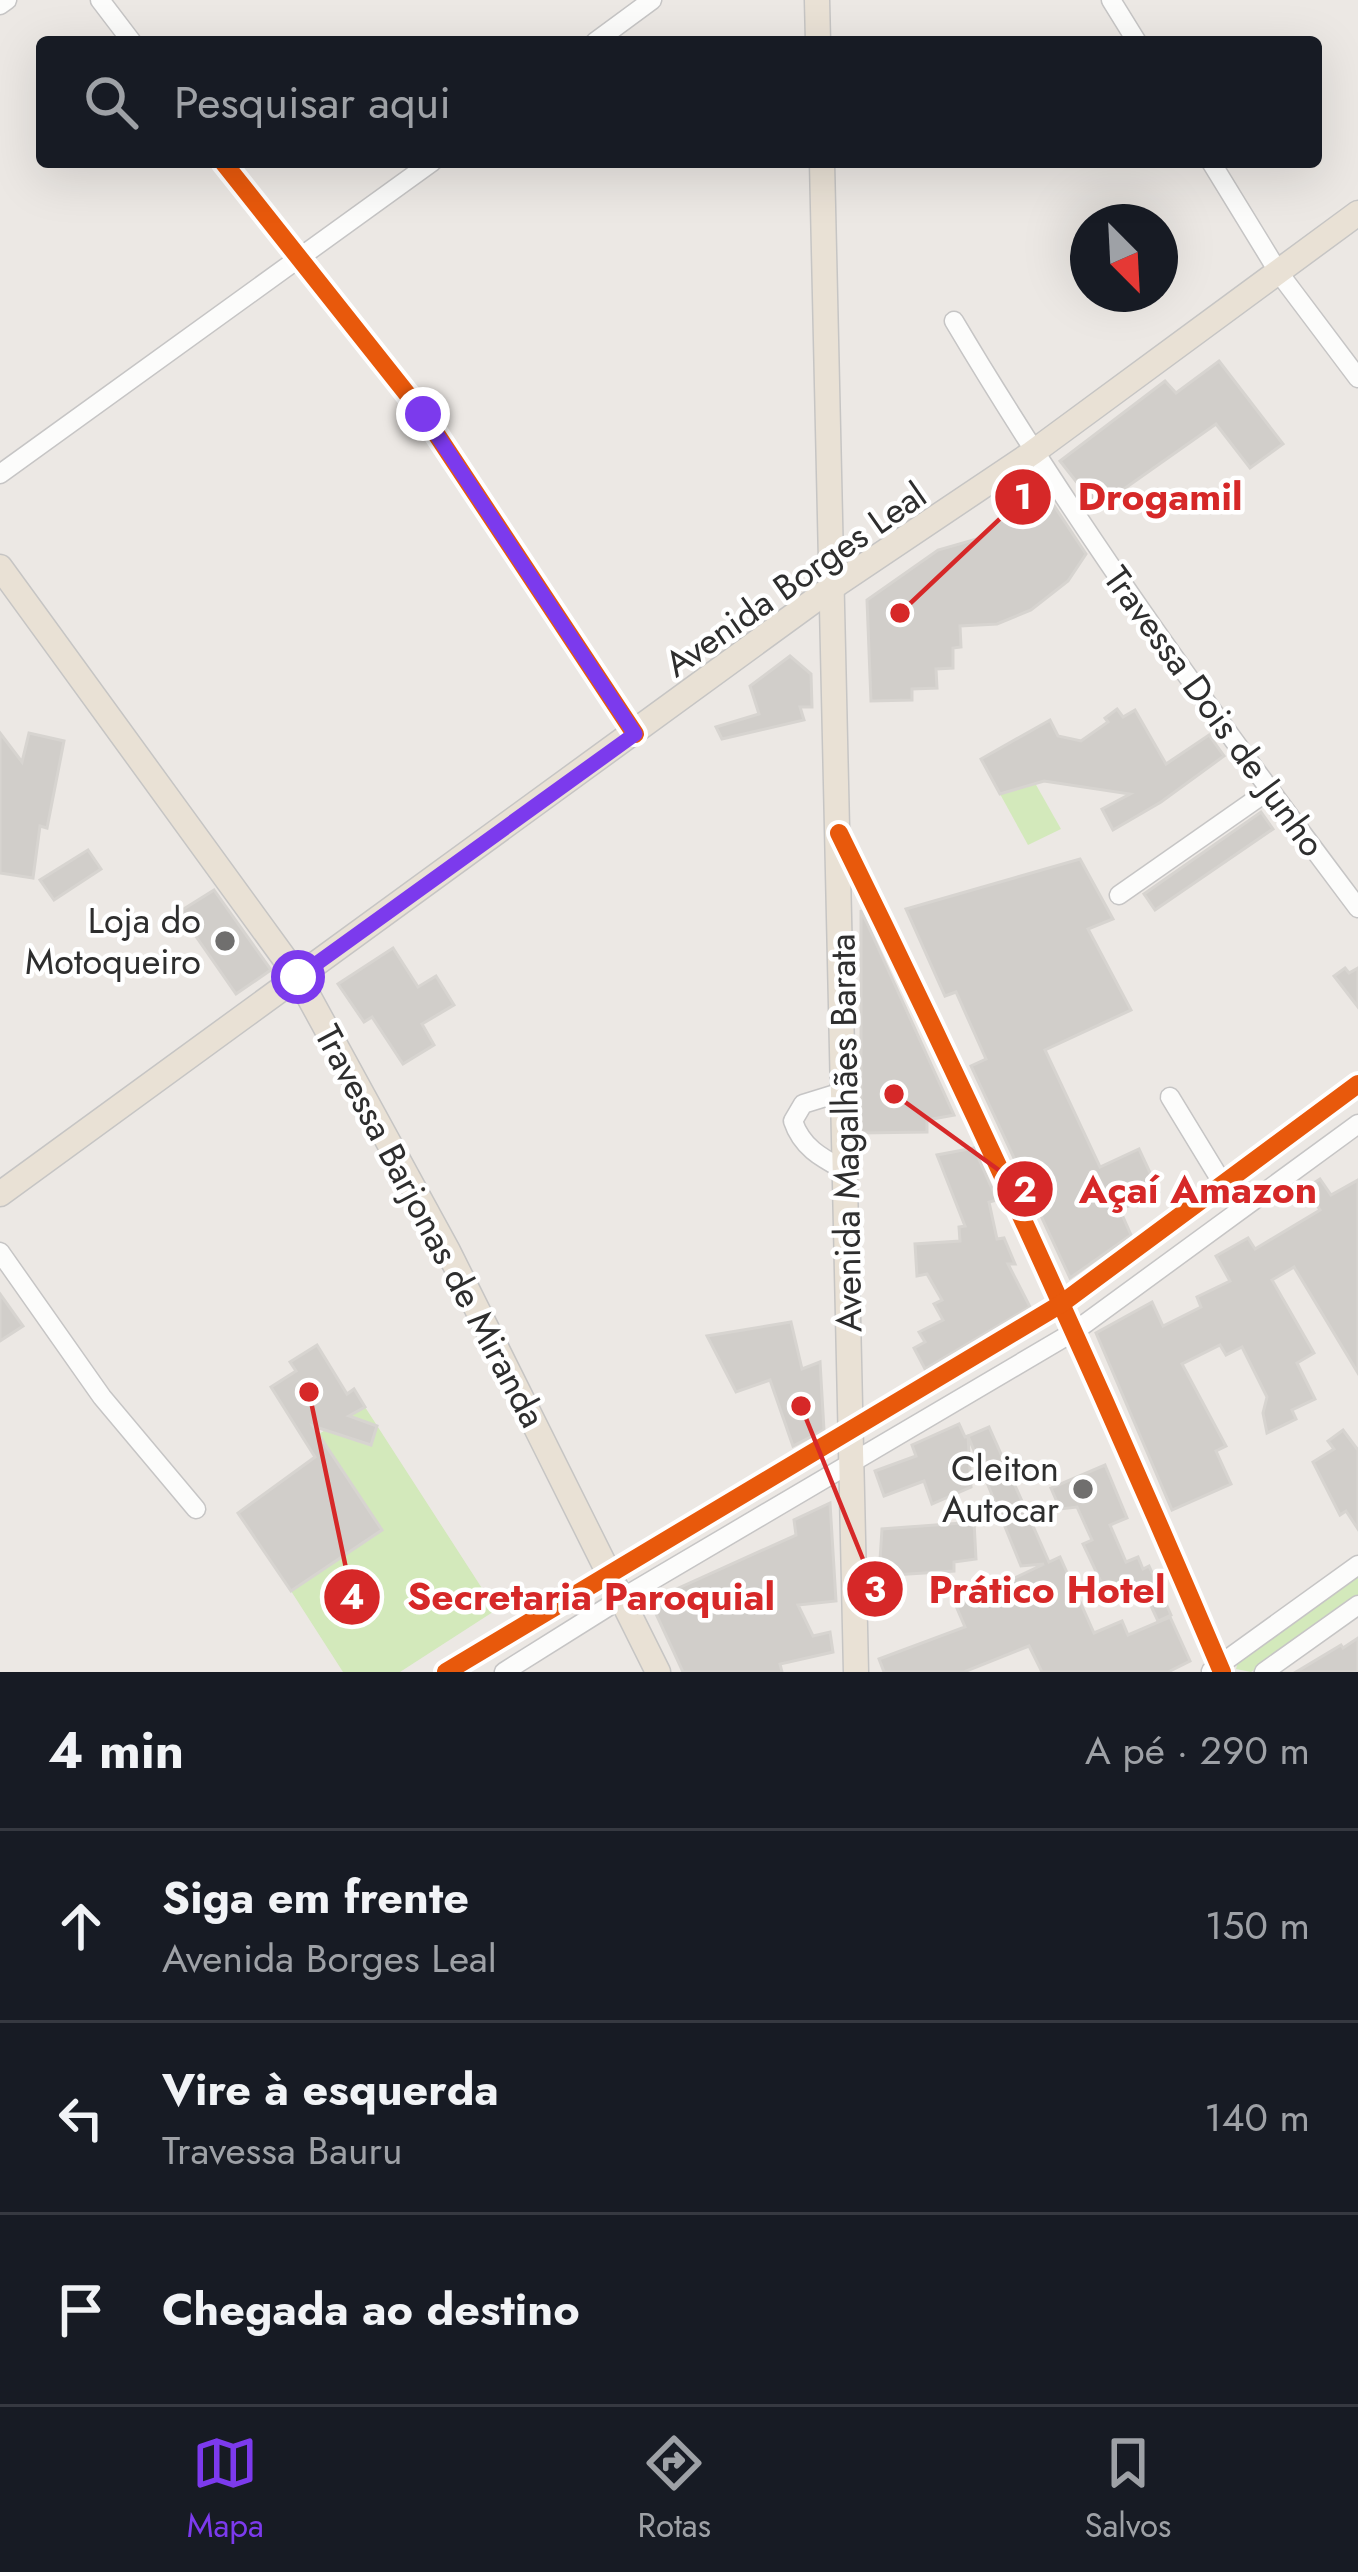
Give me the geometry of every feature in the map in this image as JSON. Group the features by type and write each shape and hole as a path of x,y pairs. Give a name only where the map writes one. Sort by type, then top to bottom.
{"main road":[{"path":"817,0 818,36"},
{"name":"Avenida Magalhães Barata","path":"822,168 856,1672"},
{"name":"Avenida Borges Leal","path":"0,1195 834,586 1032,453 1358,213"},
{"name":"Travessa Barjonas de Miranda","path":"0,567 298,977 448,1251 658,1672"}],"street":[{"path":"100,0 127,36"},
{"path":"603,36 652,0"},
{"path":"1111,0 1133,36"},
{"path":"228,168 423,414 635,734"},
{"path":"0,474 424,168"},
{"path":"1215,168 1280,273 1358,378"},
{"name":"Travessa Dois de Junho","path":"954,321 1032,453 1269,790 1358,908"},
{"path":"1119,895 1269,790"},
{"path":"839,833 1076,1331 1217,1670 1358,1565"},
{"path":"446,1672 1061,1304 1358,1084"},
{"path":"844,1091 803,1104 794,1121 799,1138 816,1155 846,1171"},
{"path":"1170,1097 1223,1184"},
{"path":"500,1640 510,1668 1076,1331 1358,1124"},
{"path":"0,1252 102,1396 196,1509"},
{"path":"1264,1672 1358,1605"}],"green space":[{"path":"1035,783 1061,829 1028,845 1000,794"},
{"path":"365,1407 496,1610 400,1672 343,1672 291,1591 382,1530 329,1450 315,1457 305,1442"},
{"path":"1358,1575 1358,1596 1251,1672 1236,1669 1238,1662"}],"building":[{"path":"1219,361 1283,444 1250,468 1216,424 1097,508 1060,461 1165,381 1176,393"},
{"path":"1043,489 1086,554 1068,581 1031,610 997,624 960,626 961,647 953,648 953,668 936,669 937,688 912,689 912,700 871,701 867,600 938,550 977,539"},
{"path":"790,656 811,674 812,707 800,707 804,720 722,739 716,727 759,714 750,686"},
{"path":"1117,709 1123,717 1135,710 1166,764 1209,735 1224,756 1113,830 1102,809 1130,794 1044,781 1000,794 981,759 1050,720 1058,736 1081,741 1108,722 1105,718"},
{"path":"0,733 22,762 29,733 64,741 47,828 40,826 33,878 0,873"},
{"path":"1261,812 1273,829 1155,910 1144,894"},
{"path":"88,850 101,869 54,900 40,880"},
{"path":"1080,859 1113,919 1088,929 1131,1010 1045,1050 1100,1167 1139,1149 1159,1192 1120,1210 1131,1235 1070,1278 971,1066 986,1059 956,992 945,996 906,909"},
{"name":"Loja do Motoqueiro","path":"214,890 271,970 236,994 179,912"},
{"path":"861,910 954,1115 927,1120 927,1132 861,1133"},
{"path":"393,948 418,987 436,976 454,1005 422,1024 434,1045 403,1064 372,1017 364,1022 338,984"},
{"path":"1345,968 1349,973 1358,968 1358,1007 1334,976"},
{"path":"974,1148 997,1200 989,1202 997,1239 1004,1238 1015,1264 1008,1264 1030,1307 925,1369 914,1348 925,1342 919,1332 943,1320 934,1304 942,1300 927,1274 917,1276 915,1244 960,1241 959,1227 965,1226 937,1155"},
{"path":"1320,1179 1331,1195 1358,1180 1358,1373 1294,1267 1272,1280 1314,1353 1297,1363 1315,1399 1292,1410 1296,1419 1267,1433 1263,1413 1267,1397 1242,1347 1226,1355 1220,1345 1182,1364 1226,1446 1216,1451 1231,1484 1172,1510 1096,1333 1152,1302 1163,1326 1201,1307 1197,1297 1230,1281 1216,1256 1248,1238 1255,1249 1320,1210 1306,1188"},
{"path":"0,1294 23,1326 0,1341"},
{"path":"791,1322 802,1369 820,1362 824,1430 793,1446 770,1380 736,1392 707,1336"},
{"path":"317,1345 347,1394 354,1389 365,1407 349,1416 377,1426 371,1445 313,1426 382,1530 291,1591 238,1513 315,1457 271,1387 296,1371 290,1362"},
{"path":"959,1424 968,1436 971,1487 932,1504 924,1481 884,1496 875,1471 916,1456 912,1445"},
{"path":"989,1427 1049,1562 1060,1557 1094,1633 1122,1621 1128,1635 1170,1617 1190,1661 1168,1672 1042,1672 1029,1646 964,1672 884,1672 879,1659 965,1627 956,1606 1044,1564 1021,1566 968,1436"},
{"path":"1343,1430 1358,1450 1358,1529 1346,1511 1340,1515 1313,1462 1334,1449 1328,1441"},
{"path":"1105,1465 1127,1518 1110,1525 1126,1562 1138,1557 1143,1569 1149,1566 1171,1615 1158,1621 1144,1591 1112,1605 1083,1544 1092,1540 1077,1507 1060,1509 1051,1488"},
{"path":"830,1503 836,1601 798,1605 813,1636 830,1632 833,1652 780,1664 782,1672 683,1672 650,1601 796,1535 794,1520"},
{"path":"974,1522 976,1559 954,1562 954,1571 879,1576 882,1529"},
{"path":"1358,1638 1358,1672 1296,1672 1341,1645"}],"cycle path":[{"path":"228,168 423,414 635,734"},
{"path":"839,833 1037,1250 1222,1672"},
{"path":"446,1672 1061,1304 1358,1084"}],"place":[{"name":"Drogamil","path":"900,613"},
{"name":"Loja do Motoqueiro","path":"225,941"},
{"name":"Açaí Amazon","path":"894,1094"},
{"name":"Secretaria Paroquial","path":"309,1392"},
{"name":"Prático Hotel","path":"801,1406"},
{"name":"Cleiton Autocar","path":"1083,1489"}],"route":[{"path":"298,977 635,734 423,414"}]}
